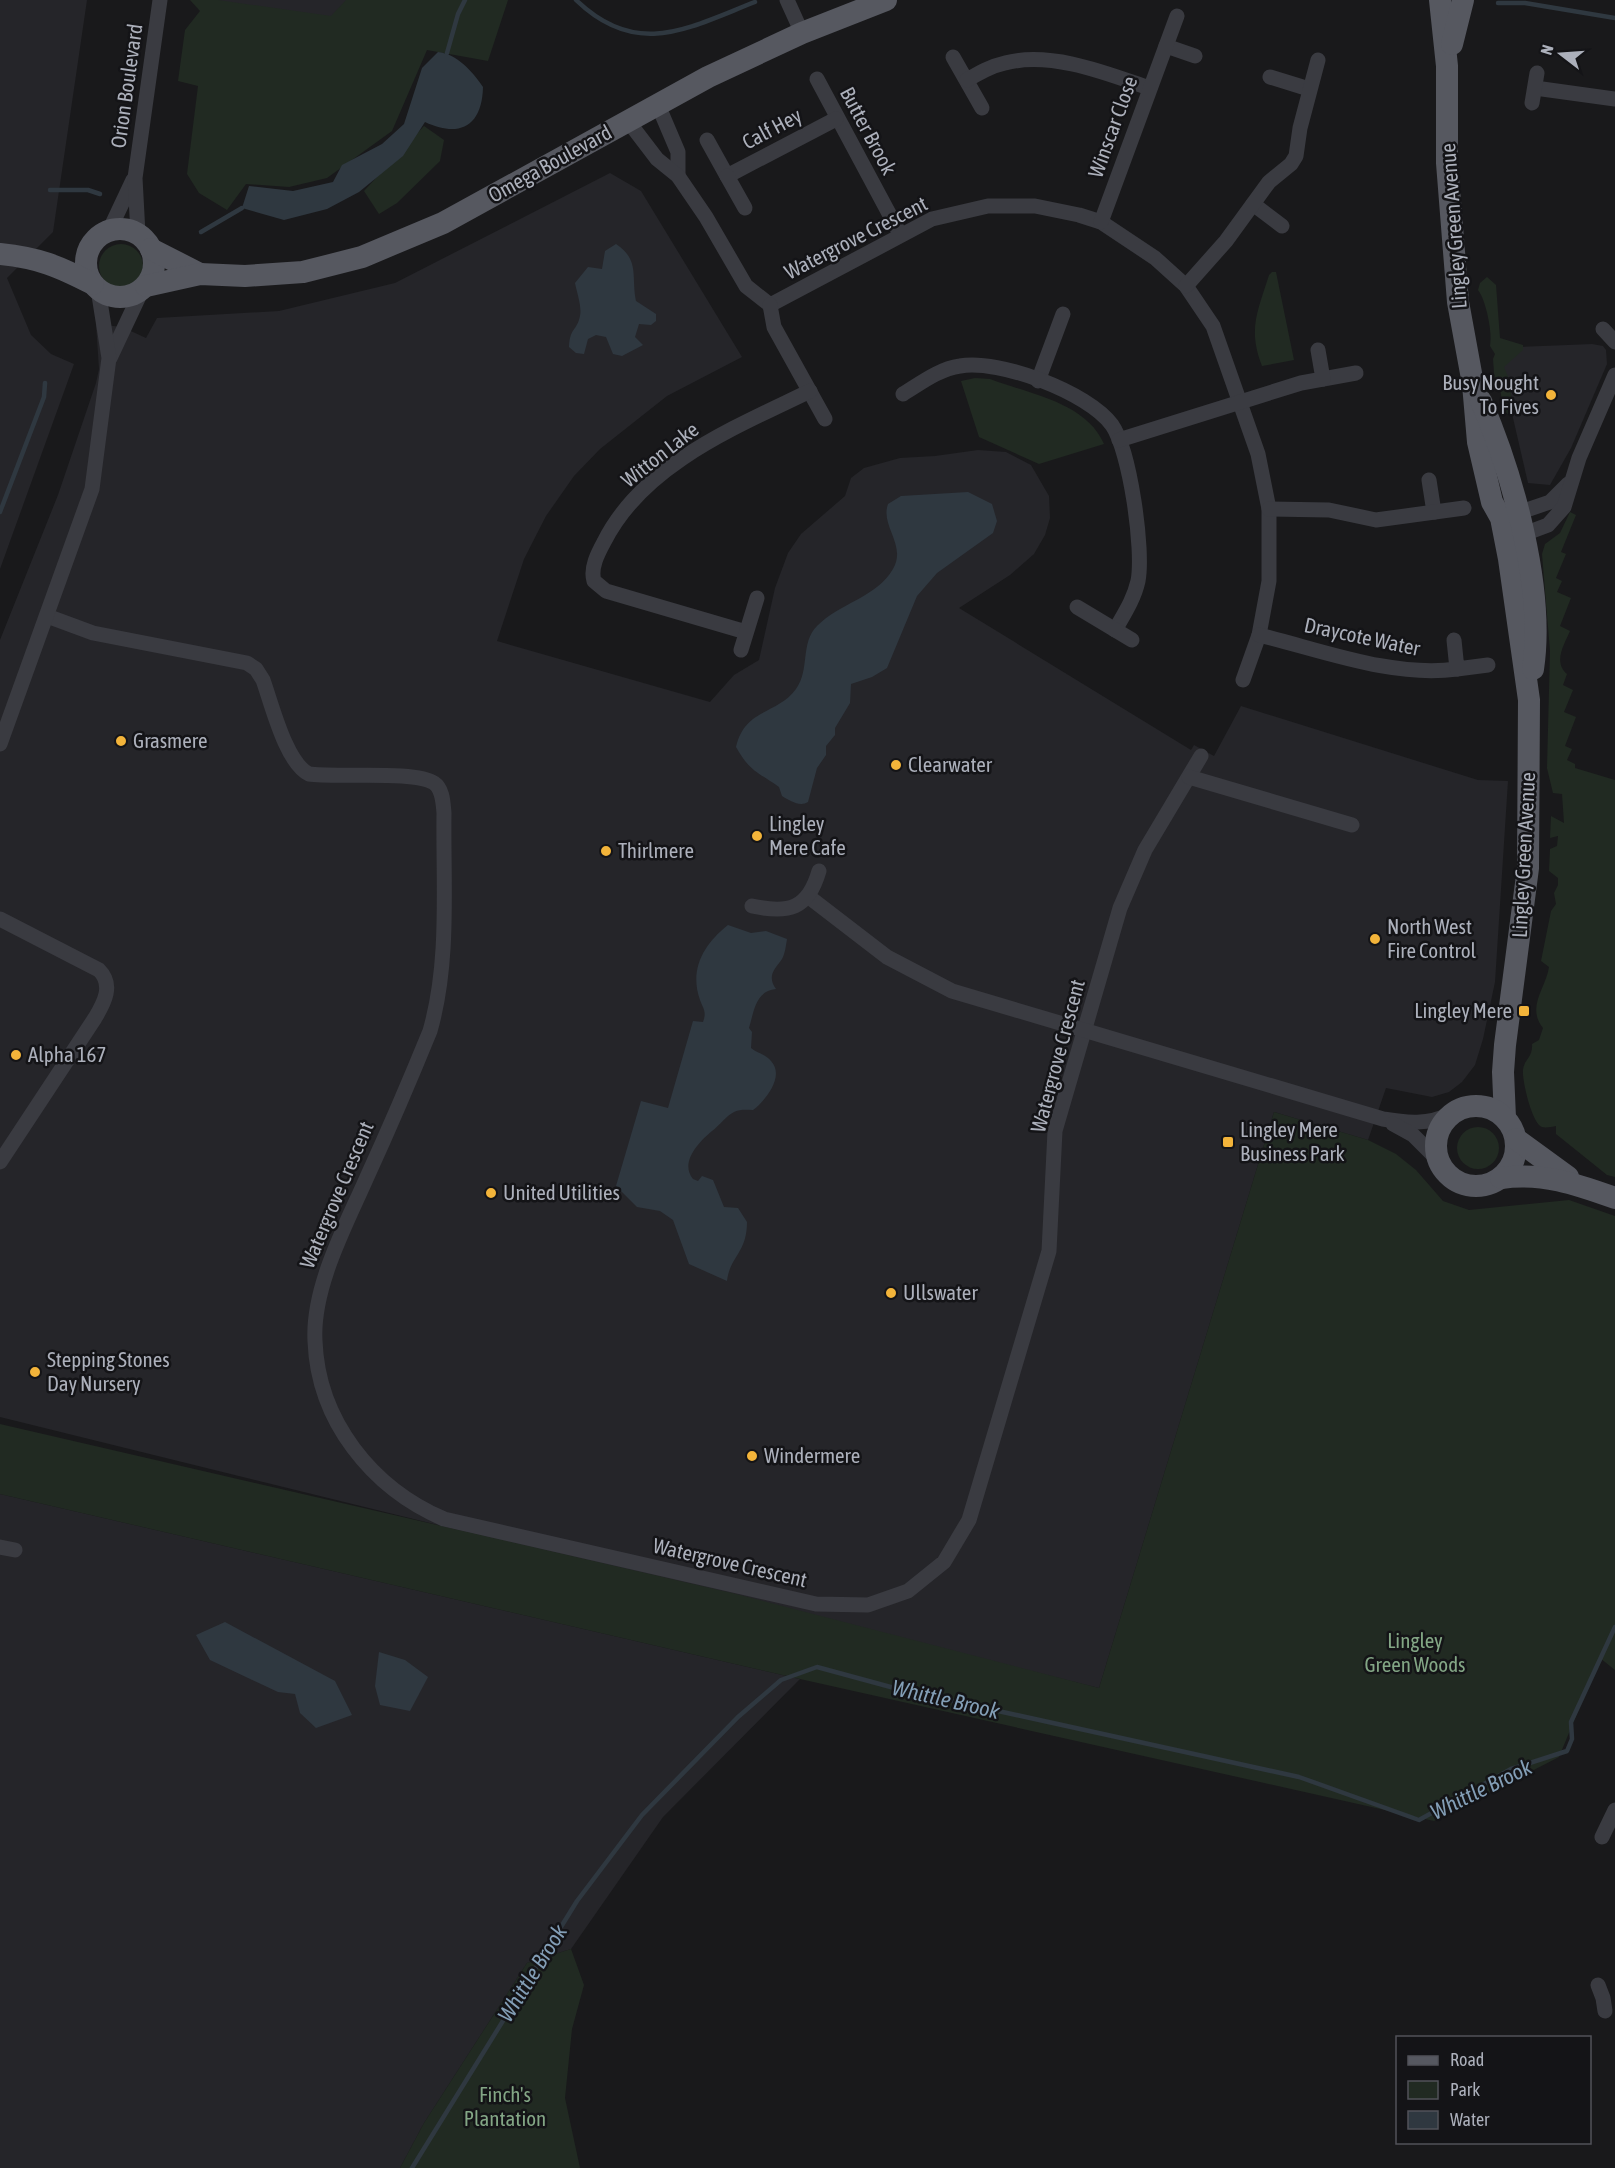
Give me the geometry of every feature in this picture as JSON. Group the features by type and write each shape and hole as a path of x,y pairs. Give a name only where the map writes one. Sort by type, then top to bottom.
{"main road":[{"name":"Omega Boulevard","path":"144,288 200,274 246,276 303,272 362,257 443,223 658,105 801,33 886,0"},
{"name":"Lingley Green Avenue","path":"1440,0 1448,66 1447,163 1458,302 1473,384 1478,442 1492,502 1512,527 1529,700 1528,868 1505,1045 1503,1072 1505,1118"},
{"name":"Lingley Green Avenue","path":"1448,66 1463,0"},
{"path":"0,254 35,258 63,268 108,295 119,297 144,288 154,268 145,241 119,229 35,258"},
{"path":"95,286 86,262 101,236"},
{"name":"Omega Boulevard","path":"145,241 200,274"},
{"name":"Lingley Green Avenue","path":"1460,1110 1491,1078 1505,1045"},
{"path":"1516,1139 1514,1161 1501,1178 1490,1185 1464,1185 1448,1175 1437,1159 1437,1134 1460,1110 1482,1106 1494,1110 1505,1118 1516,1139 1562,1174 1587,1188"},
{"path":"1501,1178 1526,1174 1558,1179 1615,1198"}],"street":[{"name":"Orion Boulevard","path":"145,241 135,177 160,0"},
{"path":"787,0 801,33"},
{"name":"Winscar Close","path":"1101,222 1177,16"},
{"path":"1166,46 1196,56"},
{"path":"953,57 982,108"},
{"path":"967,80 1002,63 1017,60 1040,61 1085,68 1149,88"},
{"path":"1185,286 1226,241 1269,182 1291,164 1296,156 1309,89 1318,60"},
{"path":"1270,77 1309,89"},
{"name":"Butter Brook","path":"817,80 900,234"},
{"path":"1535,88 1615,99"},
{"path":"658,105 678,152 678,177"},
{"name":"Calf Hey","path":"727,176 836,119"},
{"name":"Watergrove Crescent","path":"628,121 657,159 678,177 706,217 746,286 770,305 932,219 962,211 1010,205 1055,209 1101,222 1155,258 1185,286 1213,326 1242,402 1258,454 1269,508 1269,581 1259,635 1243,680"},
{"name":"Calf Hey","path":"707,141 745,208"},
{"name":"Orion Boulevard","path":"101,236 135,177"},
{"path":"1253,204 1282,226"},
{"path":"0,744 92,489 109,358 95,286"},
{"path":"109,358 144,288"},
{"path":"770,305 774,327 825,419"},
{"path":"1038,381 1064,314"},
{"path":"1603,329 1615,342"},
{"path":"1318,350 1323,379"},
{"path":"903,393 944,370 975,364 995,366 1074,396 1096,410 1112,425 1119,440 1136,518 1140,569 1132,600 1115,630"},
{"path":"1119,440 1301,383 1356,373"},
{"path":"1512,527 1548,525 1558,517 1564,507 1570,482 1615,375"},
{"name":"Witton Lake","path":"746,632 606,591 594,581 593,568 608,533 623,512 663,474 706,443 810,391"},
{"path":"1429,480 1434,512"},
{"path":"1512,527 1551,502 1570,482"},
{"path":"1269,508 1329,510 1376,520 1464,508"},
{"path":"741,650 757,598"},
{"path":"1077,607 1132,640"},
{"name":"Watergrove Crescent","path":"47,616 93,633 248,663 256,669 263,680 293,759 302,771 318,775 425,779 436,784 442,798 443,964 439,998 430,1031 324,1278 315,1340 330,1405 352,1448 385,1483 405,1499 444,1519 816,1604 868,1605 908,1591 933,1574 952,1551 969,1520 1038,1290 1052,1227 1055,1131 1130,880 1145,850 1201,756"},
{"name":"Draycote Water","path":"1259,635 1403,670 1435,672 1488,665"},
{"path":"1454,640 1457,669"},
{"path":"1189,777 1352,825"},
{"path":"752,906 782,909 809,897 819,871"},
{"path":"809,897 887,957 952,991 1383,1119 1419,1123 1438,1120 1460,1110"},
{"path":"0,919 99,970 106,977 107,989 105,1001 95,1018 0,1162"},
{"path":"1383,1119 1413,1135 1437,1159"},
{"path":"1602,1837 1615,1810"}],"shaded area":[{"path":"0,0 87,0 53,232 7,278 31,335 51,354 74,364 0,569"},
{"path":"202,0 393,0 355,38"},
{"name":"Lingley Mere Business Park","path":"610,173 641,191 742,357 667,396 600,449 574,476 546,516 524,559 497,641 710,702 734,675 759,660 775,588 788,553 801,534 845,496 851,478 864,468 900,458 978,450 1006,452 1031,465 1049,496 1050,518 1045,535 1034,554 1010,575 959,608 1191,750 1194,745 1214,756 1241,706 1478,780 1508,781 1495,982 1475,1065 1462,1082 1449,1092 1432,1097 1386,1088 1368,1140 1274,1112 1099,1688 0,1417 0,640 58,495 96,383 99,369 96,324 122,327 146,338 157,318 279,311 395,283"},
{"name":"Busy Nought To Fives","path":"1592,344 1603,346 1606,350 1607,364 1571,448 1550,485 1528,483 1501,366 1519,347"},
{"path":"0,1494 800,1679 663,1817 571,1949 527,1963 424,2123 400,2168 0,2168"}],"green space":[{"path":"190,0 218,0 331,16 346,0 508,0 488,61 427,50 392,131 327,178 289,187 246,184 227,210 199,193 187,174 198,86 178,81 185,30 200,11"},
{"path":"424,126 444,140 440,161 397,203 379,214 364,191"},
{"path":"121,244 136,251 143,266 136,281 121,288 106,281 99,266 106,251"},
{"path":"1276,272 1294,360 1262,366 1256,342 1256,321 1269,275"},
{"path":"1487,277 1496,285 1500,338 1523,345 1523,350 1504,367 1509,379 1513,411 1509,415 1504,411 1500,389 1495,386 1493,359 1495,354 1490,346 1491,334 1486,309 1478,290 1480,283"},
{"path":"975,378 990,379 1055,401 1084,418 1096,430 1104,444 1039,464 979,437 961,381"},
{"path":"1570,512 1576,515 1561,552 1566,554 1556,578 1562,581 1557,592 1571,598 1560,626 1570,631 1560,659 1567,674 1563,685 1573,690 1564,712 1576,717 1565,746 1572,749 1567,760 1575,764 1575,768 1615,780 1615,1177 1607,1175 1556,1134 1556,1126 1542,1127 1538,1124 1528,1101 1523,1075 1532,1044 1539,1040 1543,1028 1536,1013 1538,998 1549,967 1541,961 1551,911 1556,904 1554,893 1558,885 1558,878 1549,871 1550,849 1557,846 1558,836 1550,838 1551,816 1564,823 1562,794 1553,793 1547,768 1550,651 1542,554 1545,544 1560,533"},
{"name":"Lingley Green Woods","path":"1274,1112 1368,1140 1396,1154 1416,1170 1443,1201 1469,1210 1569,1200 1615,1216 1615,1670 1600,1658 1559,1757 1434,1821 800,1679 0,1494 0,1424 736,1594 1099,1688"},
{"path":"1478,1127 1493,1133 1499,1148 1493,1163 1478,1169 1463,1163 1457,1148 1463,1133"},
{"name":"Finch's Plantation","path":"571,1949 584,1985 572,2029 565,2098 580,2168 400,2168 424,2123 527,1963"}],"water":[{"path":"438,52 452,56 464,64 483,87 478,112 466,126 448,129 425,122 403,156 359,192 327,209 284,220 242,208 249,186 293,191 333,182 342,165 382,144 404,124 422,68"},
{"path":"616,244 624,250 632,262 636,301 656,314 656,321 651,325 639,324 635,337 643,345 622,356 613,354 606,337 596,335 588,339 584,354 576,353 569,347 580,312 575,283 588,267 602,269 605,251"},
{"path":"968,492 992,504 997,521 993,533 937,573 917,596 887,668 872,677 851,684 850,703 835,728 835,735 826,746 826,755 817,768 808,802 798,804 785,798 779,787 755,771 741,755 736,747 740,734 754,718 780,704 796,689 803,674 809,640 817,626 836,611 878,586 893,569 897,552 887,520 888,504 901,496"},
{"path":"728,925 751,933 766,931 787,939 783,957 772,977 776,989 764,994 756,1003 749,1028 752,1032 751,1048 769,1059 775,1067 776,1074 772,1087 753,1110 734,1112 707,1135 693,1152 688,1166 693,1179 698,1181 702,1176 713,1180 724,1207 738,1208 747,1222 744,1241 731,1266 727,1281 689,1264 673,1220 660,1211 637,1207 616,1186 641,1101 668,1108 693,1021 703,1022 705,1015 696,978 701,958 712,940"},
{"path":"225,1622 335,1681 352,1715 316,1728 300,1713 295,1694 278,1692 210,1660 196,1635"},
{"path":"379,1652 405,1660 428,1677 410,1711 380,1705 375,1686"}],"waterway":[{"path":"447,53 458,14 465,0"},
{"path":"576,0 598,18 620,29 642,33 663,33 685,28 755,2"},
{"path":"1498,3 1525,3 1615,18"},
{"path":"50,190 88,190 100,194"},
{"path":"201,232 242,208"},
{"path":"0,512 44,397 45,383"},
{"name":"Whittle Brook","path":"412,2168 577,1901 642,1815 738,1717 781,1680 817,1667 898,1689 1299,1777 1419,1820 1511,1769 1567,1751 1572,1739 1571,1722 1615,1627"}],"place":[{"name":"Busy Nought To Fives","path":"1551,395"},
{"name":"Grasmere","path":"121,741"},
{"name":"Clearwater","path":"896,765"},
{"name":"Lingley Mere Cafe","path":"757,836"},
{"name":"Thirlmere","path":"606,851"},
{"name":"North West Fire Control","path":"1375,939"},
{"name":"Lingley Mere","path":"1524,1011"},
{"name":"Alpha 167","path":"16,1055"},
{"name":"Lingley Mere Business Park","path":"1228,1142"},
{"name":"United Utilities","path":"491,1193"},
{"name":"Ullswater","path":"891,1293"},
{"name":"Stepping Stones Day Nursery","path":"35,1372"},
{"name":"Windermere","path":"752,1456"}]}
